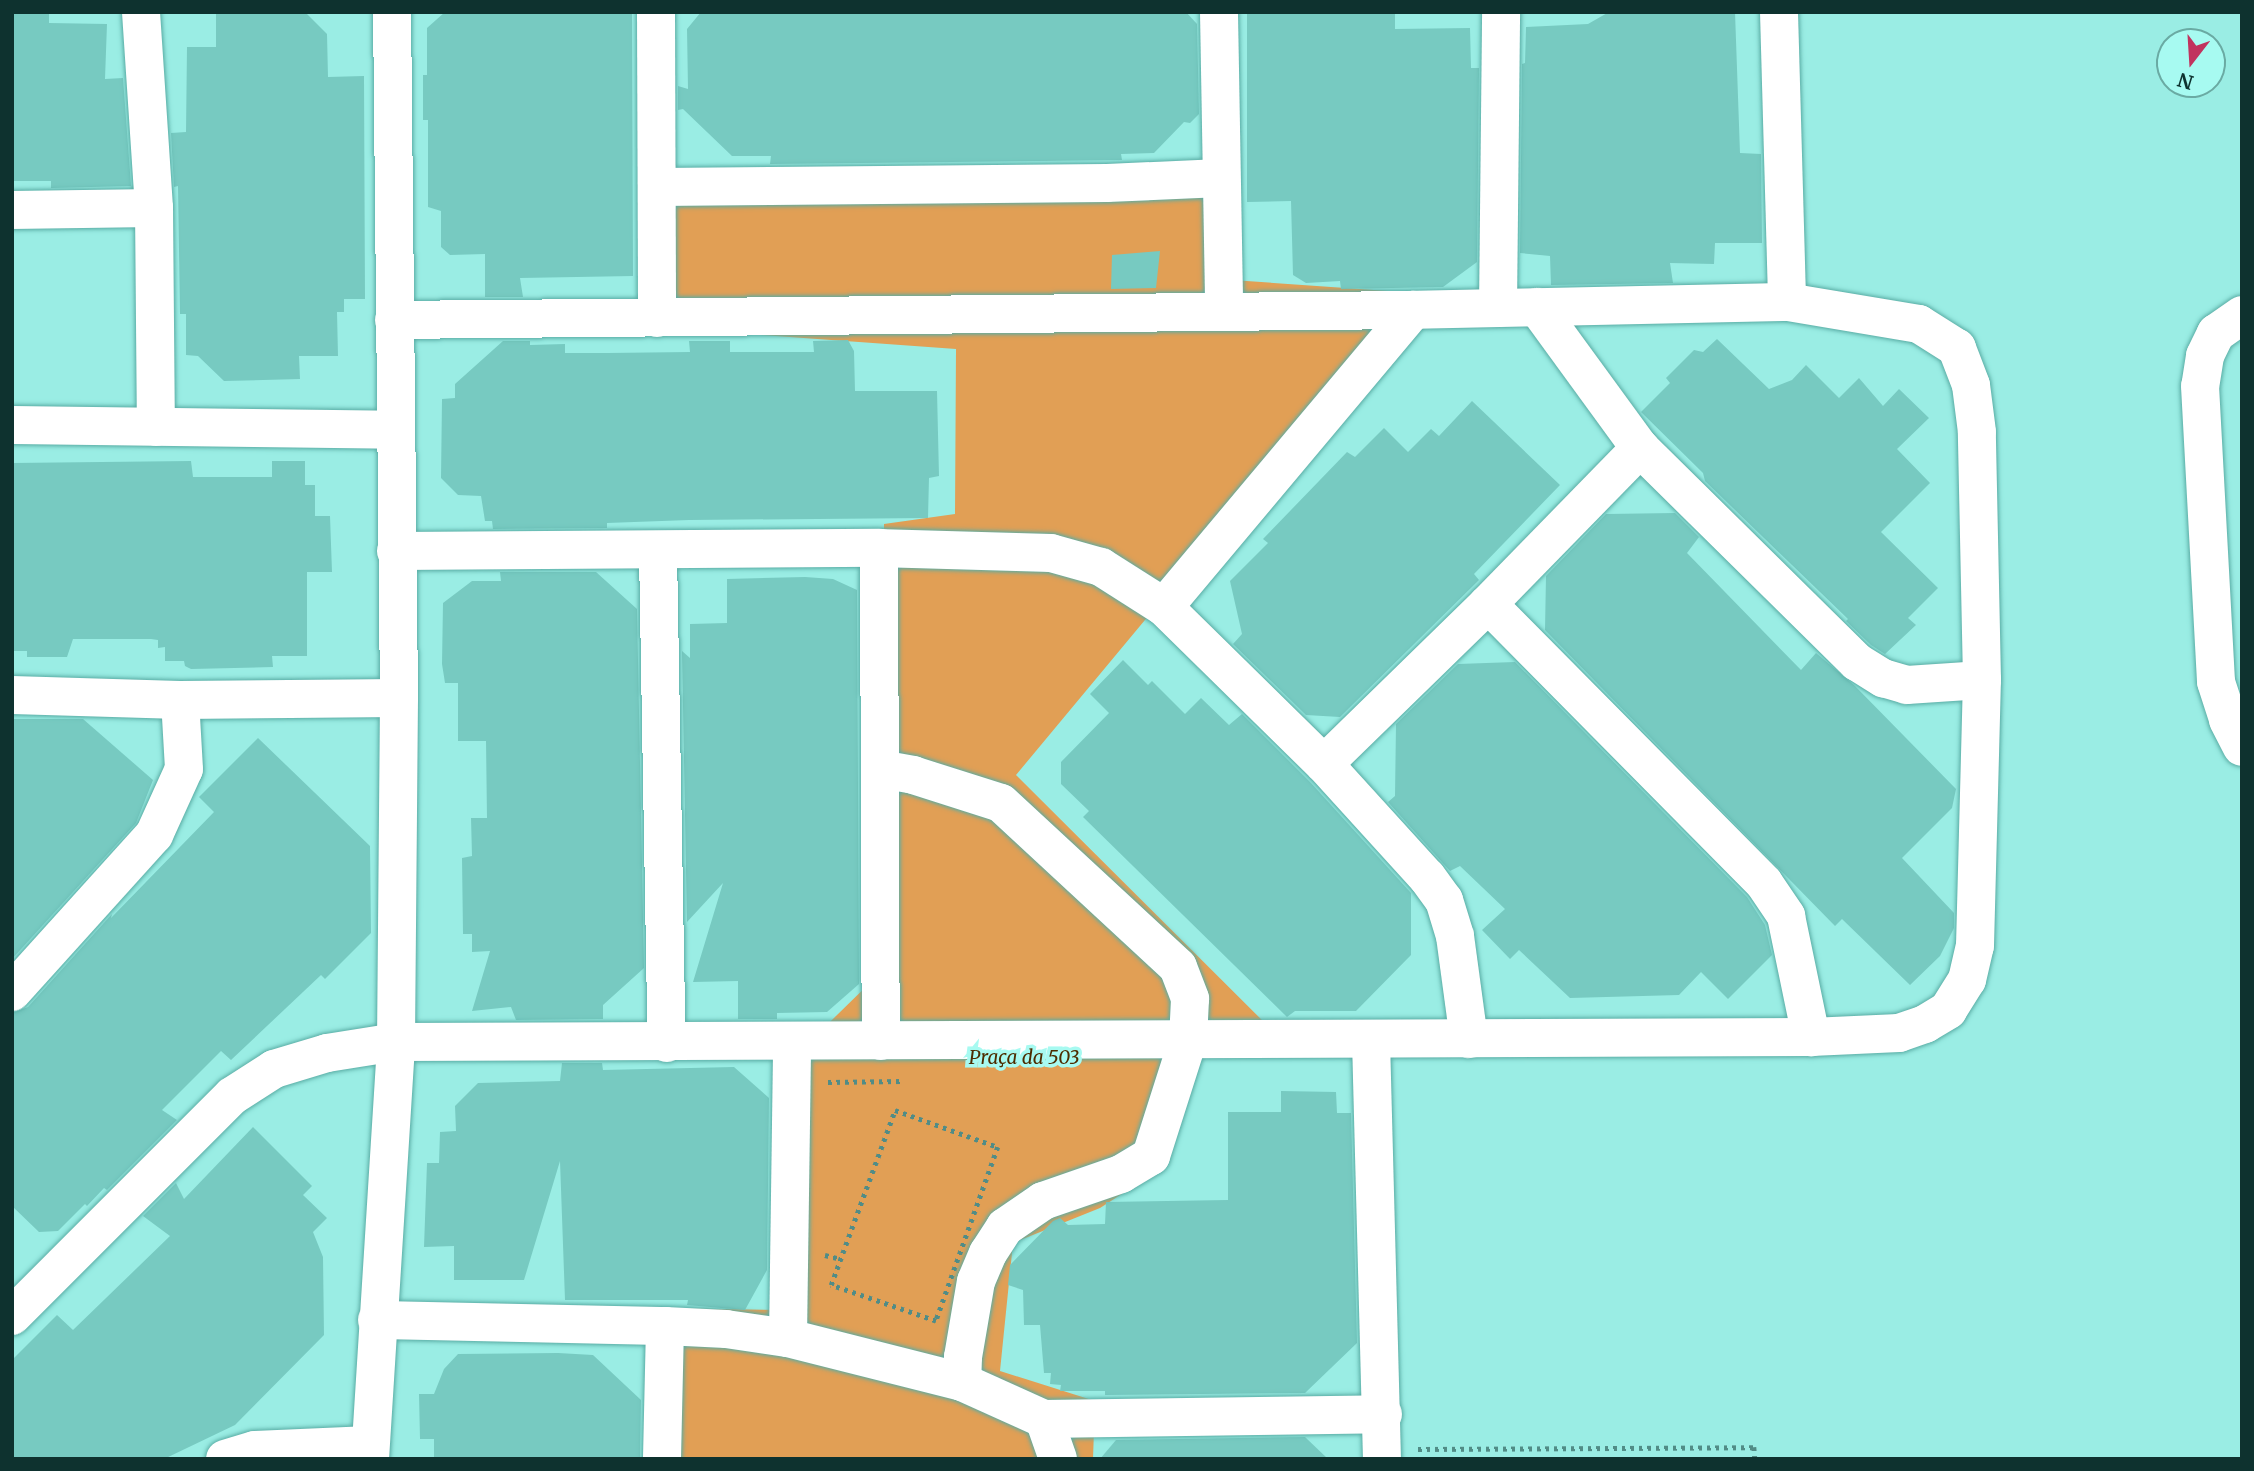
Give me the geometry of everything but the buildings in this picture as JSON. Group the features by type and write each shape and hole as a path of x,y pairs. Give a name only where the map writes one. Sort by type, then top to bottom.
{"street":[{"path":"141,12 153,208 156,427"},
{"path":"225,1459 255,1450 370,1452 396,1042 399,698 394,430 392,12"},
{"path":"656,12 656,318"},
{"path":"1219,12 1224,312"},
{"path":"1498,308 1502,12"},
{"path":"1779,12 1787,302"},
{"path":"658,187 1107,183 1221,178"},
{"path":"12,210 153,208"},
{"path":"18,1299 232,1096 274,1069 327,1053 396,1042 1811,1037 1899,1033 1926,1024 1948,1010 1967,980 1975,946 1982,680 1977,432 1971,385 1957,348 1919,324 1787,302 1413,310 394,320"},
{"path":"1537,307 1640,448 1857,662 1883,678 1907,685 1982,680"},
{"path":"1164,607 1413,310"},
{"path":"2242,316 2216,333 2205,356 2200,386 2229,682 2228,720 2242,747"},
{"path":"12,425 394,430"},
{"path":"1324,764 1488,604 1640,448"},
{"path":"879,548 881,1041"},
{"path":"396,551 879,548 1052,553 1101,567 1164,607 1324,764 1427,877 1444,900 1455,936 1469,1039"},
{"path":"658,551 667,1043"},
{"path":"1488,604 1765,883 1786,916 1811,1037"},
{"path":"12,695 180,700 399,698"},
{"path":"12,992 154,835 184,769 180,700"},
{"path":"880,769 913,775 1001,803 1178,967 1190,999 1188,1040 1151,1156 1121,1174 1043,1201 1005,1227 988,1253 976,1281 963,1357 962,1382"},
{"path":"1371,1040 1383,1414 1382,1459"},
{"path":"788,1338 792,1042"},
{"path":"377,1320 665,1326 726,1329 788,1338 962,1382 1044,1419 1383,1414"},
{"path":"662,1459 665,1326"},
{"path":"1044,1419 1058,1459"}],"path":[{"path":"820,1082 915,1081"},
{"path":"895,1110 998,1147 936,1321 831,1284 895,1110"},
{"path":"955,1293 961,1269"},
{"path":"1414,1459 1414,1449 1754,1447 1755,1459"}],"green space":[{"name":"Praça da 503","path":"1223,168 1232,280 1417,293 1016,775 1295,1053 1201,1050 1167,1165 1100,1208 1013,1243 1000,1371 1095,1401 1093,1459 659,1459 656,1308 786,1310 790,1061 881,972 884,524 955,514 956,349 664,328 662,179"}]}
